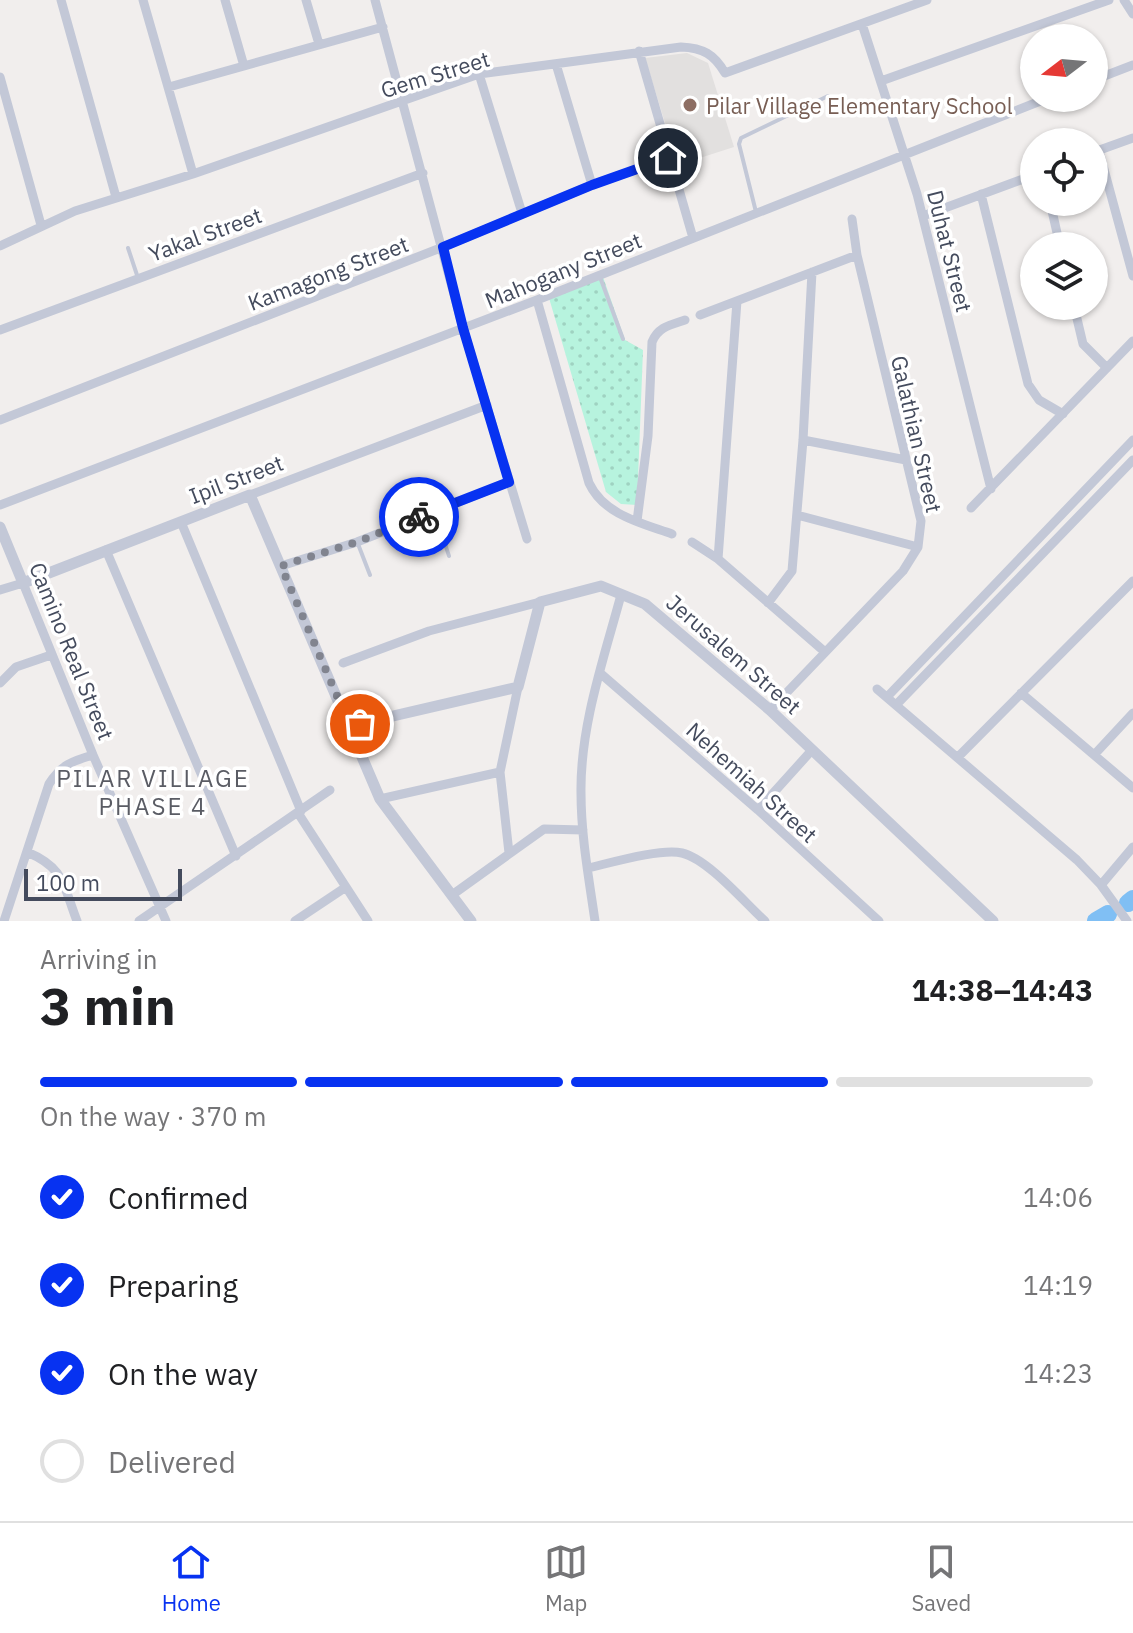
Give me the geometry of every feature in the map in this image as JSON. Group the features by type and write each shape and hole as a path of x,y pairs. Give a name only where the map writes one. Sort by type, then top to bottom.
{"street":[{"path":"61,0 116,197"},
{"path":"143,0 193,174"},
{"path":"225,0 244,66"},
{"path":"306,0 319,44"},
{"path":"375,0 463,328 527,539"},
{"name":"Gem Street","path":"0,246 41,225 116,197 193,174 479,74 639,51 694,47 705,50 717,60 725,73 927,0"},
{"path":"881,81 1109,0"},
{"path":"1124,0 1133,14"},
{"name":"Duhat Street","path":"862,24 906,154 991,489"},
{"path":"169,87 383,27"},
{"path":"639,51 693,238"},
{"path":"556,64 592,185"},
{"path":"1108,75 1133,65"},
{"path":"479,74 522,213"},
{"path":"0,77 41,225"},
{"name":"Mahogany Street","path":"0,505 537,300 1020,109"},
{"path":"1108,147 1133,138"},
{"name":"Kamagong Street","path":"0,420 443,247 592,185 668,158"},
{"name":"Yakal Street","path":"0,330 423,173"},
{"path":"923,216 1020,180"},
{"path":"1108,192 1133,276"},
{"path":"981,194 1028,384 1039,400 1063,414"},
{"name":"Galathian Street","path":"770,710 903,571 918,547 921,521 857,255 852,219"},
{"path":"700,315 857,255"},
{"path":"768,603 792,571 812,272"},
{"path":"537,300 589,483 602,504 672,534"},
{"path":"718,559 737,301"},
{"path":"637,521 648,436 652,342 663,327 685,320"},
{"path":"1077,320 1083,344 1107,368"},
{"path":"971,508 1133,341"},
{"name":"Ipil Street","path":"0,590 487,405"},
{"path":"803,440 906,460"},
{"path":"887,697 1133,440"},
{"path":"896,705 1133,460"},
{"path":"281,566 357,542 509,482"},
{"path":"250,495 380,799 471,921"},
{"path":"797,515 918,547"},
{"path":"181,522 299,812 368,921"},
{"name":"Camino Real Street","path":"0,527 93,755 166,921"},
{"path":"692,542 718,559 825,652"},
{"path":"106,550 236,856"},
{"path":"958,757 1133,581"},
{"name":"Jerusalem Street","path":"343,663 429,631 601,586 645,604 770,710 987,919"},
{"path":"595,921 583,830 581,791 584,749 621,595"},
{"path":"509,853 500,772 540,602"},
{"path":"0,683 16,667 51,655"},
{"name":"Nehemiah Street","path":"600,673 758,810 879,921"},
{"path":"350,726 518,687"},
{"path":"877,689 1077,860 1101,885 1127,921"},
{"path":"1021,693 1133,788"},
{"path":"1094,755 1133,713"},
{"path":"758,810 812,750"},
{"path":"4,921 49,784 67,763 93,755"},
{"path":"380,799 500,772"},
{"path":"139,921 330,790"},
{"path":"452,895 544,829 583,830"},
{"path":"1101,885 1133,847"},
{"path":"27,852 44,859 58,870 77,921"},
{"path":"588,868 652,855 681,853 704,865 765,921"},
{"path":"295,921 346,887"}],"lane":[{"path":"756,212 739,144 741,138 828,96"},
{"path":"128,248 138,278"},
{"path":"599,275 623,339"},
{"path":"435,511 449,556"},
{"path":"357,542 370,575"}],"shaded area":[{"name":"Pilar Village Elementary School","path":"687,53 708,63 734,147 678,165 645,58"}],"green space":[{"path":"603,277 625,340 643,350 637,505 621,504 606,492 549,298"}],"waterway":[{"path":"1128,903 1133,899"},
{"path":"1096,921 1108,914"}],"way so far":[{"path":"360,724 350,726 281,566 357,542 419,517"}],"place":[{"name":"Pilar Village Elementary School","path":"690,105"}],"district":[{"name":"PILAR VILLAGE PHASE 4","path":"153,792"}],"route":[{"path":"419,517 509,482 463,328 443,247 592,185 668,158"}]}
